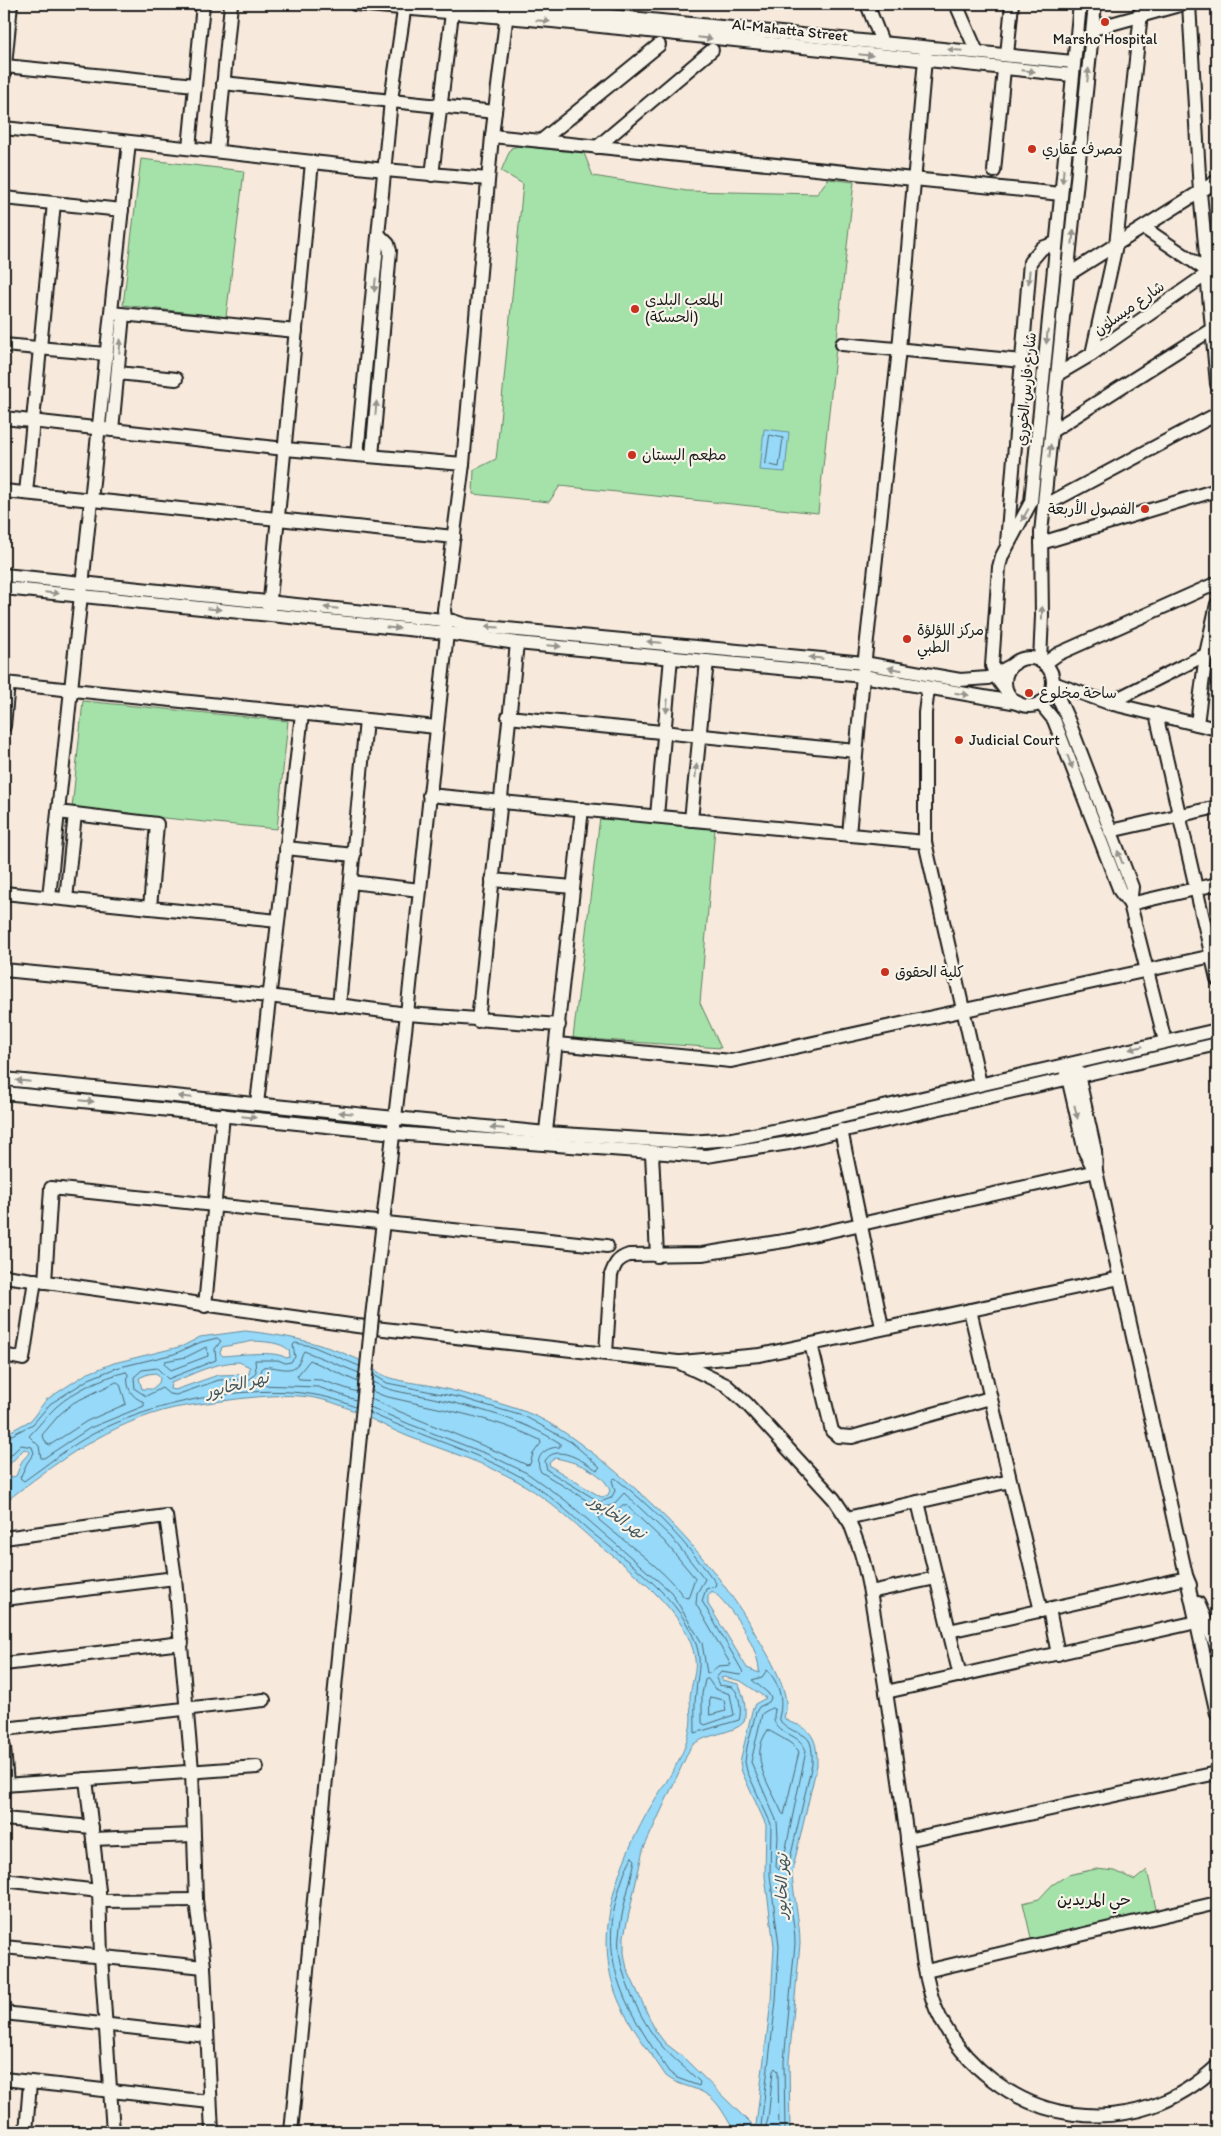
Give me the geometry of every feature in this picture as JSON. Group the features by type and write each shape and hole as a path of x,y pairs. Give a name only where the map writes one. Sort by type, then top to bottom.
{"street":[{"path":"11,4 4,71 195,85"},
{"path":"189,148 203,4"},
{"path":"217,151 231,4"},
{"name":"Al-Mahatta Street","path":"355,4 404,6 452,13 508,9 594,9 926,48 1006,55 1073,69"},
{"name":"Al-Mahatta Street","path":"490,4 508,9 926,61 1004,69 1073,69"},
{"path":"867,4 882,42"},
{"path":"956,4 977,52"},
{"path":"1006,55 1012,4"},
{"name":"شارع فارس الخوري","path":"1013,699 996,675 992,660 999,567 1006,548 1031,502 1080,4"},
{"path":"1042,663 1041,543 1095,4"},
{"path":"1093,28 1141,10 1183,4"},
{"path":"1189,4 1200,192 1207,265 1213,272"},
{"path":"357,455 380,236 391,100 404,6"},
{"path":"291,2132 354,1485 407,1014 447,633 444,610 463,464 492,136 508,9"},
{"path":"1092,354 1116,245 1141,10"},
{"path":"432,175 452,13"},
{"path":"540,141 659,45"},
{"path":"849,835 864,670 899,349 926,48"},
{"path":"597,147 712,50"},
{"path":"994,172 1004,69"},
{"path":"223,83 495,112"},
{"path":"4,128 432,175 488,179"},
{"path":"492,136 1061,194"},
{"path":"112,430 118,373 117,314 122,210 129,142"},
{"path":"270,608 312,162"},
{"path":"1069,274 1217,181"},
{"path":"4,198 122,210"},
{"path":"26,493 54,203"},
{"path":"1144,228 1213,272"},
{"path":"372,456 390,251 388,244 380,236"},
{"path":"1006,548 1030,262 1042,248 1056,243"},
{"path":"1213,272 1208,284 1214,328 1217,384"},
{"name":"شارع ميسلون","path":"1058,374 1092,354 1213,272"},
{"path":"117,314 296,332"},
{"path":"49,897 106,354 117,314"},
{"path":"1052,432 1214,328"},
{"path":"842,344 1022,361"},
{"path":"4,345 106,354"},
{"path":"118,373 176,379"},
{"path":"1044,506 1217,414"},
{"path":"4,418 285,449 463,464"},
{"path":"1041,543 1217,490"},
{"path":"4,491 91,498 454,537"},
{"path":"4,575 82,589 270,608 445,620 465,625 960,680 982,680 1027,659 1042,663 1051,674 1053,685 1132,887 1130,904 1165,1041"},
{"path":"1042,663 1217,582"},
{"path":"4,588 82,589"},
{"path":"1197,724 1212,652 1217,604"},
{"path":"270,608 517,643 707,661 864,670 928,688 1013,699 1029,706 1040,703 1048,696 1053,685"},
{"path":"478,1021 499,801 517,643"},
{"path":"1110,703 1212,652"},
{"path":"657,816 671,657"},
{"path":"960,680 980,672 992,660"},
{"path":"691,820 707,661"},
{"path":"1013,699 1006,679 1014,664"},
{"path":"4,726 6,683 436,728"},
{"path":"1053,685 1110,703 1217,729"},
{"path":"928,688 925,712 925,842 980,1084"},
{"path":"1040,703 1054,720 1120,891 1130,904"},
{"path":"256,1104 302,714"},
{"path":"1156,714 1197,888 1215,955 1217,979"},
{"path":"508,717 856,751"},
{"path":"339,1006 366,720"},
{"path":"429,794 925,842"},
{"path":"1110,831 1217,807"},
{"path":"545,1139 582,809"},
{"path":"58,812 158,824 150,908"},
{"path":"66,899 75,814"},
{"path":"286,848 354,855"},
{"path":"492,880 573,887"},
{"path":"351,882 420,890"},
{"path":"1130,904 1217,884"},
{"path":"4,893 278,921"},
{"path":"557,1044 731,1061 1215,955"},
{"path":"4,970 269,996 407,1014 478,1021 559,1025"},
{"path":"4,1093 394,1132 668,1142 724,1140 814,1123 1217,1030"},
{"path":"4,1079 395,1118 652,1153 706,1156 789,1143 1217,1044"},
{"path":"1070,1064 1074,1078 1085,1152 1096,1171 1217,1714"},
{"path":"205,1306 223,1115"},
{"path":"841,1130 882,1327"},
{"path":"652,1153 657,1256"},
{"path":"606,1353 611,1275 615,1264 620,1258 717,1252 790,1240 1096,1171"},
{"path":"4,1355 23,1360 40,1281 51,1188 384,1221 607,1246"},
{"path":"4,1276 205,1306 409,1332 678,1362 740,1358 1120,1278"},
{"path":"970,1310 1010,1481 1058,1654"},
{"path":"811,1344 832,1431 838,1436 852,1437 990,1398"},
{"path":"678,1362 710,1375 737,1394 834,1499 847,1518 861,1553 870,1592 926,1971 937,2010 970,2059 998,2084 1024,2100 1067,2114 1097,2116 1142,2110 1184,2092 1217,2066"},
{"path":"847,1518 1010,1481"},
{"path":"918,1502 960,1676"},
{"path":"4,1538 166,1516 182,1643 192,1770 196,1900 204,1967 212,2132"},
{"path":"4,1600 175,1578"},
{"path":"870,1592 936,1578"},
{"path":"949,1631 1187,1578"},
{"path":"1187,1578 1217,1647"},
{"path":"886,1692 1197,1622"},
{"path":"4,1664 182,1643"},
{"path":"4,1729 264,1700"},
{"path":"4,1747 5,1785 192,1770 257,1767"},
{"path":"908,1840 1217,1773"},
{"path":"86,1779 99,1896 101,1956 113,2132"},
{"path":"4,1819 92,1833 194,1835"},
{"path":"4,1880 99,1896 196,1900"},
{"path":"926,1971 1217,1903"},
{"path":"4,1947 204,1967"},
{"path":"4,2013 207,2036"},
{"path":"4,2079 210,2102"},
{"path":"26,2132 30,2082"}],"green space":[{"path":"518,146 584,153 593,176 687,191 817,194 828,179 854,182 818,513 560,486 549,502 473,494 474,470 496,459 523,184 501,171 511,148"},
{"path":"141,159 244,171 226,317 123,305"},
{"path":"83,701 288,721 277,829 72,809"},
{"path":"600,817 715,828 700,1003 721,1048 573,1038"},
{"path":"1096,1869 1115,1871 1135,1880 1147,1870 1157,1913 1032,1942 1023,1903 1039,1899 1052,1885 1068,1875"}],"water":[{"path":"764,429 789,432 785,472 760,470"},
{"name":"نهر الخابور","path":"245,1331 301,1340 355,1358 391,1378 490,1400 537,1417 579,1443 630,1484 690,1543 725,1587 773,1664 786,1698 784,1717 786,1720 802,1727 812,1736 816,1750 817,1765 792,1872 800,1944 789,2061 790,2132 735,2132 719,2106 711,2097 701,2091 675,2082 666,2076 624,2012 614,1987 608,1961 607,1936 610,1910 616,1885 635,1836 683,1751 691,1724 690,1697 695,1659 690,1642 681,1625 655,1593 549,1502 519,1482 492,1468 407,1436 343,1406 310,1397 279,1396 237,1399 174,1408 127,1423 64,1459 4,1503 4,1479 16,1476 22,1461 30,1452 24,1449 4,1470 4,1435 31,1420 46,1400 86,1374 114,1363 183,1346 200,1337","holes":["254,1341 268,1342 285,1347 289,1350 290,1357 286,1358 274,1354 223,1356 220,1353 222,1347","239,1362 250,1367 249,1374 218,1375 175,1390 170,1389 171,1383 221,1364","156,1373 160,1378 159,1383 152,1389 142,1389 139,1378","555,1458 579,1464 601,1478 607,1484 610,1491 607,1496 601,1497 550,1466 549,1463","712,1591 727,1606 750,1640 755,1652 759,1673 747,1668 708,1604 708,1596","724,1677 741,1681 766,1698 755,1704 752,1711 740,1762 742,1772 766,1825 765,1876 774,1946 771,2001 756,2125 753,2126 683,2057 665,2043 655,2030 627,1969 624,1953 624,1936 643,1850 691,1746 704,1738 734,1729 744,1722 745,1707 738,1684 722,1680 721,1678"]}],"place":[{"name":"Marsho Hospital","path":"1105,22"},
{"name":"مصرف عقاري","path":"1032,149"},
{"name":"الملعب البلدي (الحسكة)","path":"635,309"},
{"name":"مطعم البستان","path":"632,455"},
{"name":"الفصول الأربعة","path":"1145,509"},
{"name":"مركز اللؤلؤة الطبي","path":"907,639"},
{"name":"ساحة مخلوع","path":"1029,693"},
{"name":"Judicial Court","path":"959,740"},
{"name":"كلية الحقوق","path":"885,972"}],"district":[{"name":"حي المريدين","path":"1094,1899"}]}
